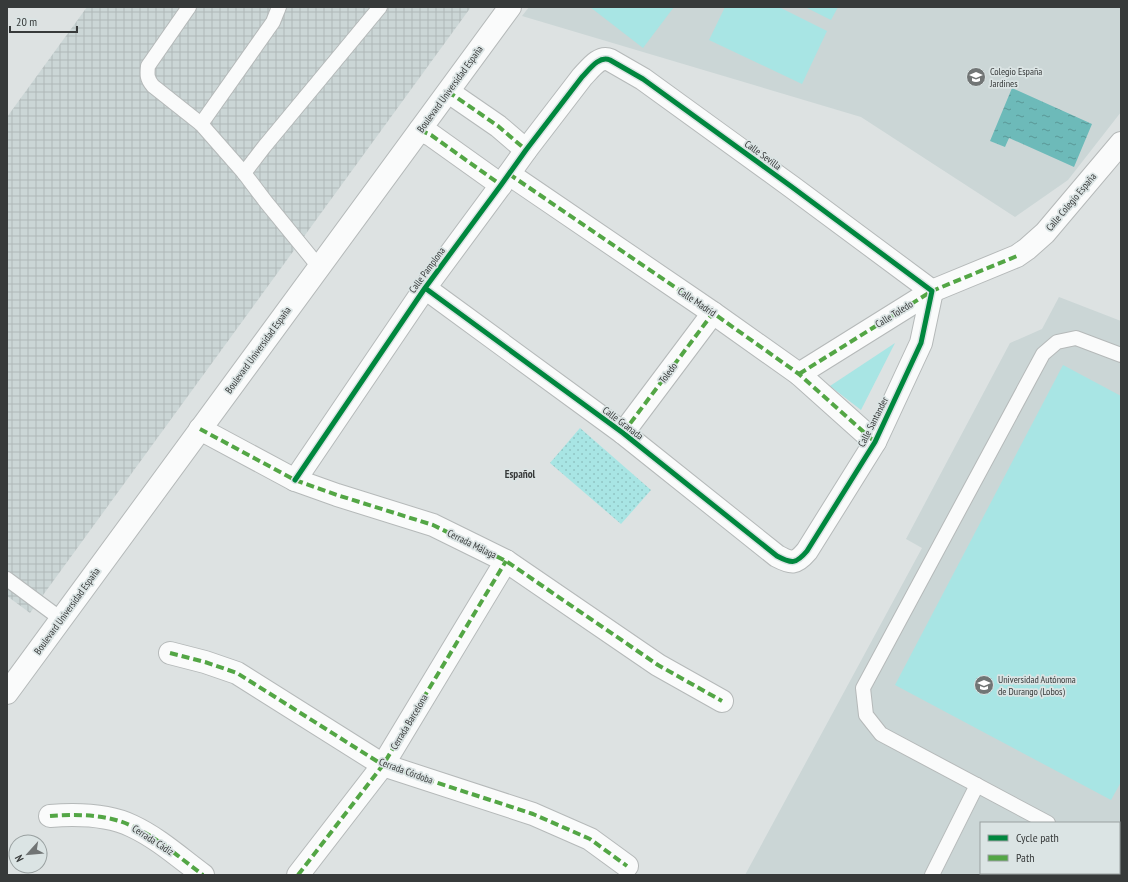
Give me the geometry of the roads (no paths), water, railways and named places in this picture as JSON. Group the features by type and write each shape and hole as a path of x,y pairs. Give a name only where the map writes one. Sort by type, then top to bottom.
{"street":[{"name":"Boulevard Universidad España","path":"7,693 510,7"},
{"name":"Calle Sevilla","path":"582,77 596,63 602,59 608,58 643,79 932,291"},
{"name":"Calle Pamplona","path":"296,480 425,288 526,150 582,77"},
{"path":"446,94 453,95 498,126 526,150"},
{"name":"Calle Madrid","path":"420,130 431,135 505,180 713,313 799,374 875,442"},
{"name":"Calle Colegio España","path":"1017,256 1045,232 1121,142"},
{"name":"Calle Toledo","path":"799,374 932,291 1017,256"},
{"name":"Calle Granada","path":"425,288 623,434 777,556 787,561 794,562 800,560 807,551"},
{"name":"Calle Santander","path":"807,551 875,442 921,343 932,291"},
{"name":"Toledo","path":"623,434 713,313"},
{"name":"Cerrada Málaga","path":"200,429 296,480 337,496 433,525 506,561 658,665 722,701"},
{"name":"Cerrada Barcelona","path":"298,875 383,765 506,561"},
{"name":"Cerrada Córdoba","path":"170,653 205,662 237,673 383,765 533,814 590,839 628,866"},
{"name":"Cerrada Cádiz","path":"50,816 72,814 110,819 131,826 155,839 203,875"}],"lane":[{"path":"189,7 148,66 147,76 153,86 200,124 244,173 319,267"},
{"path":"200,124 273,22 279,7"},
{"path":"244,173 380,7"},
{"path":"1046,822 881,734 866,715 863,688 1043,354 1057,342 1076,338 1121,355"},
{"path":"7,579 61,620"},
{"path":"932,875 977,785"}],"water":[{"path":"1012,88 1092,124 1074,167 1009,138 1005,147 990,141"}],"place":[{"name":"Colegio España Jardines","path":"976,77"},
{"name":"Universidad Autónoma de Durango (Lobos)","path":"984,685"}],"district":[{"name":"Español","path":"520,474"}]}
